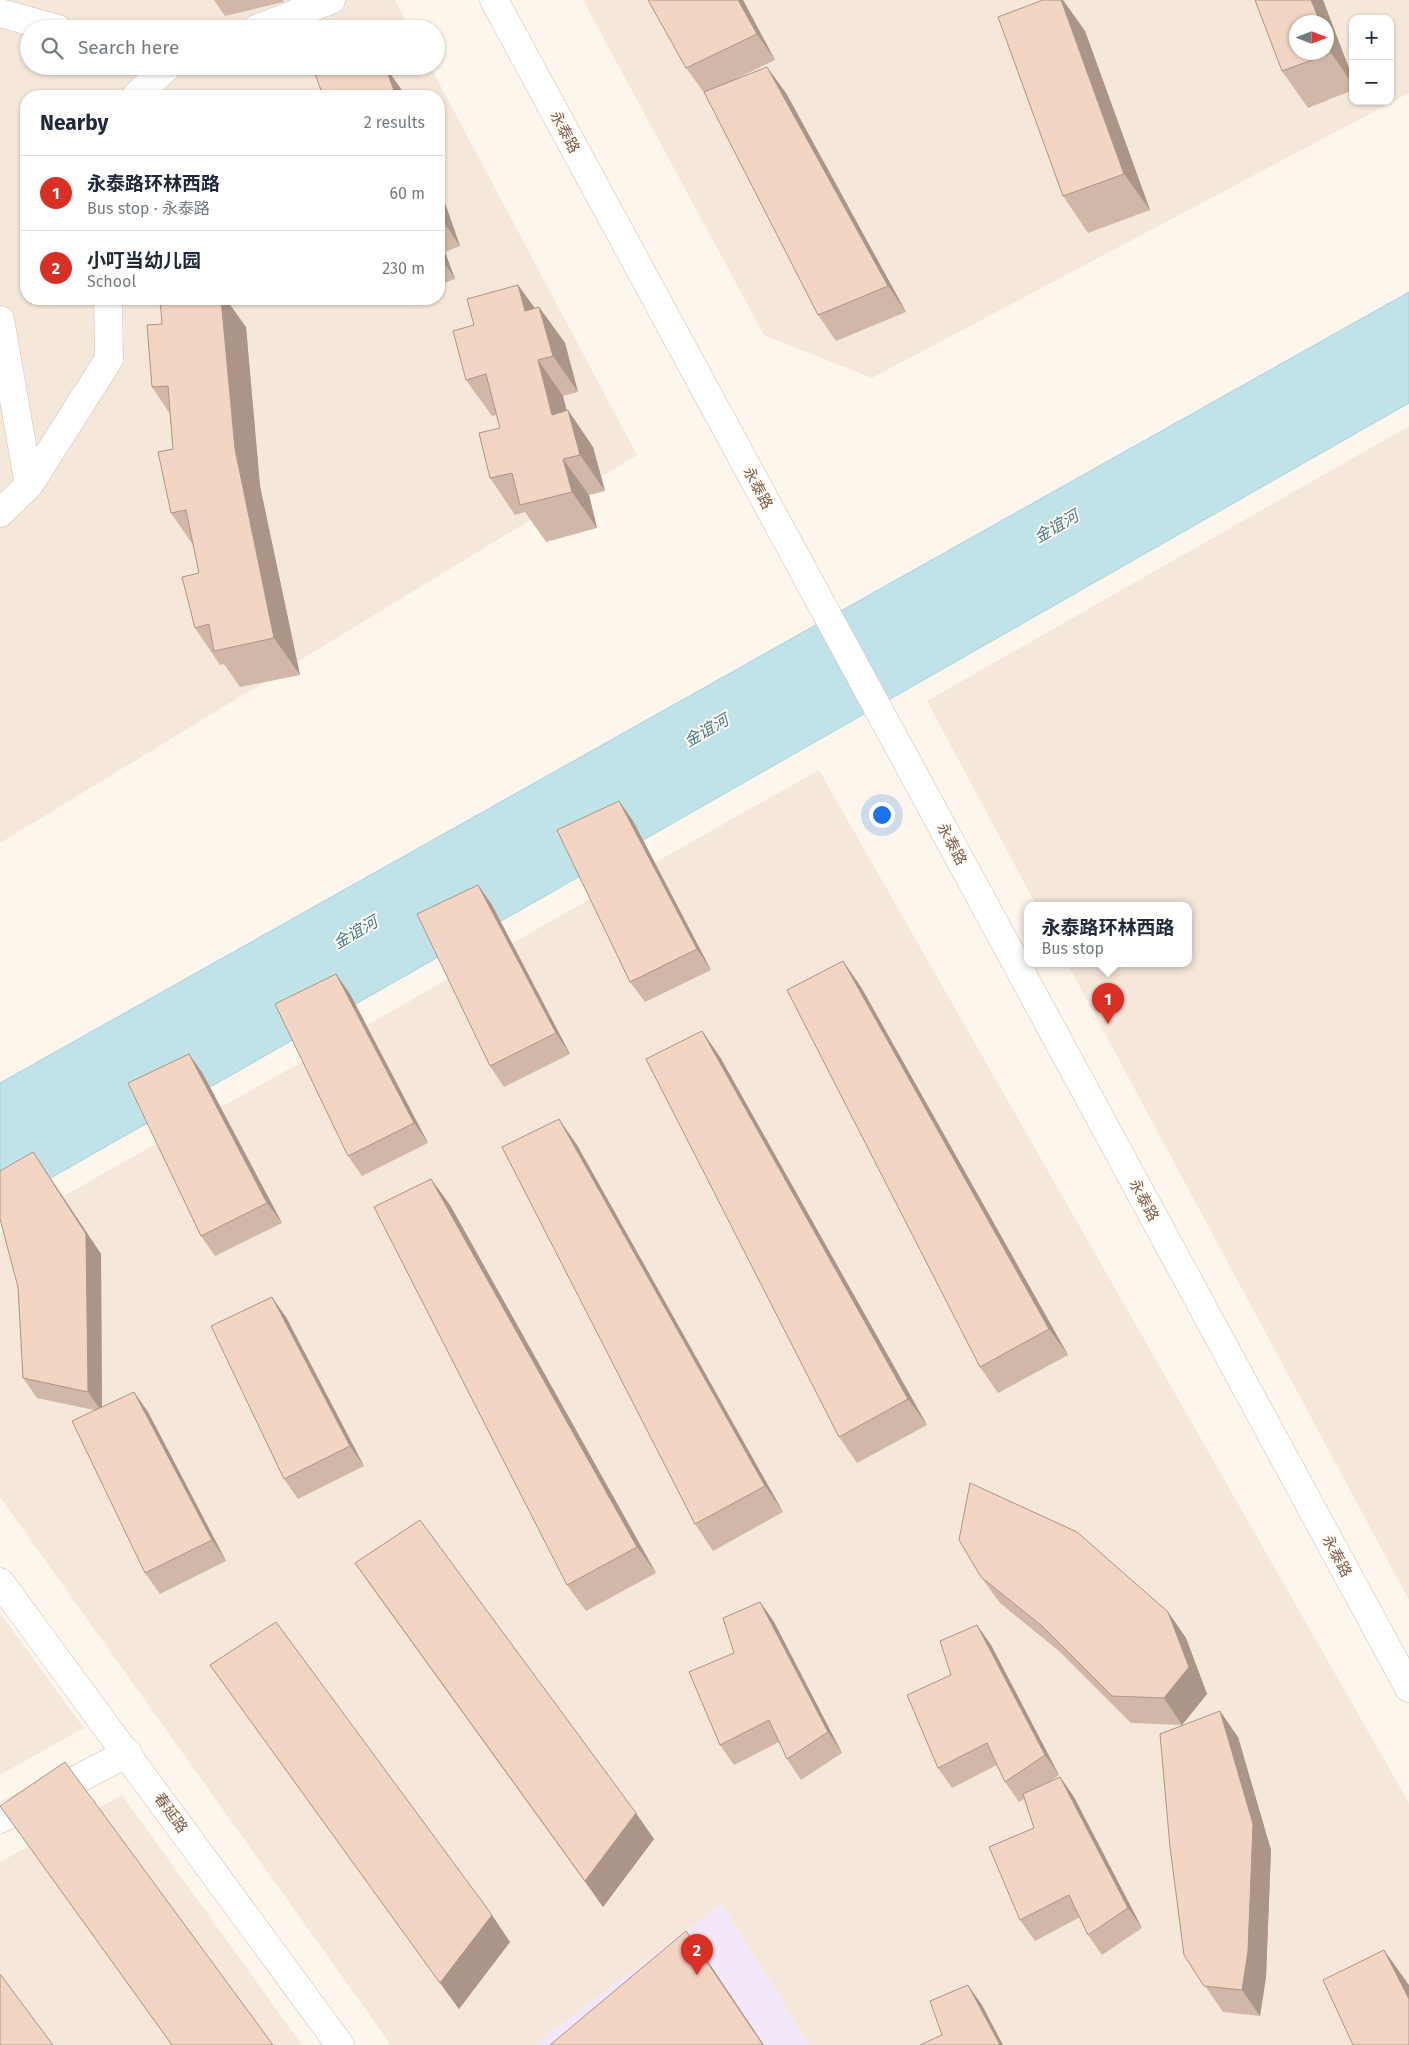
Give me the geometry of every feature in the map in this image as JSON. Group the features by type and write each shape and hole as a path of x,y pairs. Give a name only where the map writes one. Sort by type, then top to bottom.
{"street":[{"path":"279,20 331,0"},
{"name":"永泰路","path":"494,0 1409,1688"},
{"path":"0,13 25,20"},
{"path":"142,90 158,75"},
{"path":"0,513 29,485 109,359 108,305"},
{"path":"0,320 29,485"},
{"name":"春延路","path":"0,1582 128,1753 340,2045"},
{"path":"0,1819 128,1753"}],"shaded area":[{"path":"0,0 395,0 405,20 20,20 20,75 435,75 443,90 20,90 20,305 445,305 445,94 637,455 0,843"},
{"path":"583,0 1409,0 1409,93 1394,101 1394,15 1349,15 1349,105 1386,105 872,378 764,335"},
{"path":"1409,426 1409,1600 1069,967 1192,967 1192,902 1034,902 927,701"},
{"path":"819,770 1409,1803 1409,2045 809,2045 722,1904 534,2045 391,2045 0,1497 0,1232"},
{"path":"0,1613 84,1728 0,1775"},
{"path":"122,1795 302,2045 0,2045 0,1862"},
{"path":"722,1904 809,2045 534,2045"}],"water":[{"name":"金谊河","path":"1409,292 1409,403 0,1207 0,1083"}],"building":[{"path":"648,0 738,0 757,34 686,68"},
{"path":"1043,0 1061,0 1124,174 1063,196 998,17"},
{"path":"1255,0 1311,0 1317,15 1289,15 1289,60 1312,60 1282,71"},
{"path":"767,67 888,286 818,315 704,92"},
{"path":"315,75 388,75 394,90 321,90"},
{"path":"518,285 525,311 539,307 553,356 538,360 552,415 568,410 580,455 563,459 572,492 520,505 512,473 490,478 479,433 500,428 486,374 466,380 453,331 474,325 467,299"},
{"path":"160,305 222,305 235,449 274,638 214,651 209,624 195,628 182,577 199,573 186,510 171,513 158,452 173,449 168,386 152,387 147,325 162,324"},
{"path":"619,801 697,949 630,982 557,830"},
{"path":"478,885 556,1033 490,1066 417,914"},
{"path":"843,961 1049,1329 980,1367 787,990"},
{"path":"336,974 414,1123 348,1156 275,1004"},
{"path":"702,1031 908,1399 839,1437 646,1059"},
{"path":"189,1054 267,1203 201,1236 128,1083"},
{"path":"559,1119 765,1486 695,1524 502,1147"},
{"path":"33,1152 86,1234 88,1392 23,1378 18,1287 0,1219 0,1171"},
{"path":"431,1179 637,1547 567,1585 374,1207"},
{"path":"272,1297 350,1446 284,1479 211,1326"},
{"path":"134,1392 212,1540 145,1573 72,1421"},
{"path":"970,1483 1077,1532 1168,1612 1189,1667 1164,1698 1112,1696 1042,1626 981,1577 959,1540"},
{"path":"420,1520 636,1813 585,1881 355,1563"},
{"path":"760,1602 828,1732 787,1759 769,1720 720,1745 689,1672 734,1653 723,1618"},
{"path":"276,1622 492,1915 440,1983 210,1665"},
{"path":"977,1625 1045,1755 1005,1782 987,1743 938,1768 907,1695 951,1675 940,1641"},
{"path":"1220,1711 1253,1824 1248,1951 1242,1990 1204,1986 1184,1955 1170,1847 1160,1734"},
{"path":"65,1762 273,2045 172,2045 0,1806"},
{"path":"1060,1777 1128,1908 1088,1935 1069,1895 1020,1920 989,1847 1034,1828 1023,1794"},
{"path":"686,1931 763,2045 550,2045"},
{"path":"1384,1950 1409,1999 1409,2045 1353,2045 1323,1980"},
{"path":"0,1974 53,2045 0,2045"},
{"path":"968,1985 1000,2045 920,2045 942,2035 930,2001"}],"place":[{"name":"永泰路环林西路","path":"1108,1024"},
{"name":"小叮当幼儿园","path":"697,1975"}]}
